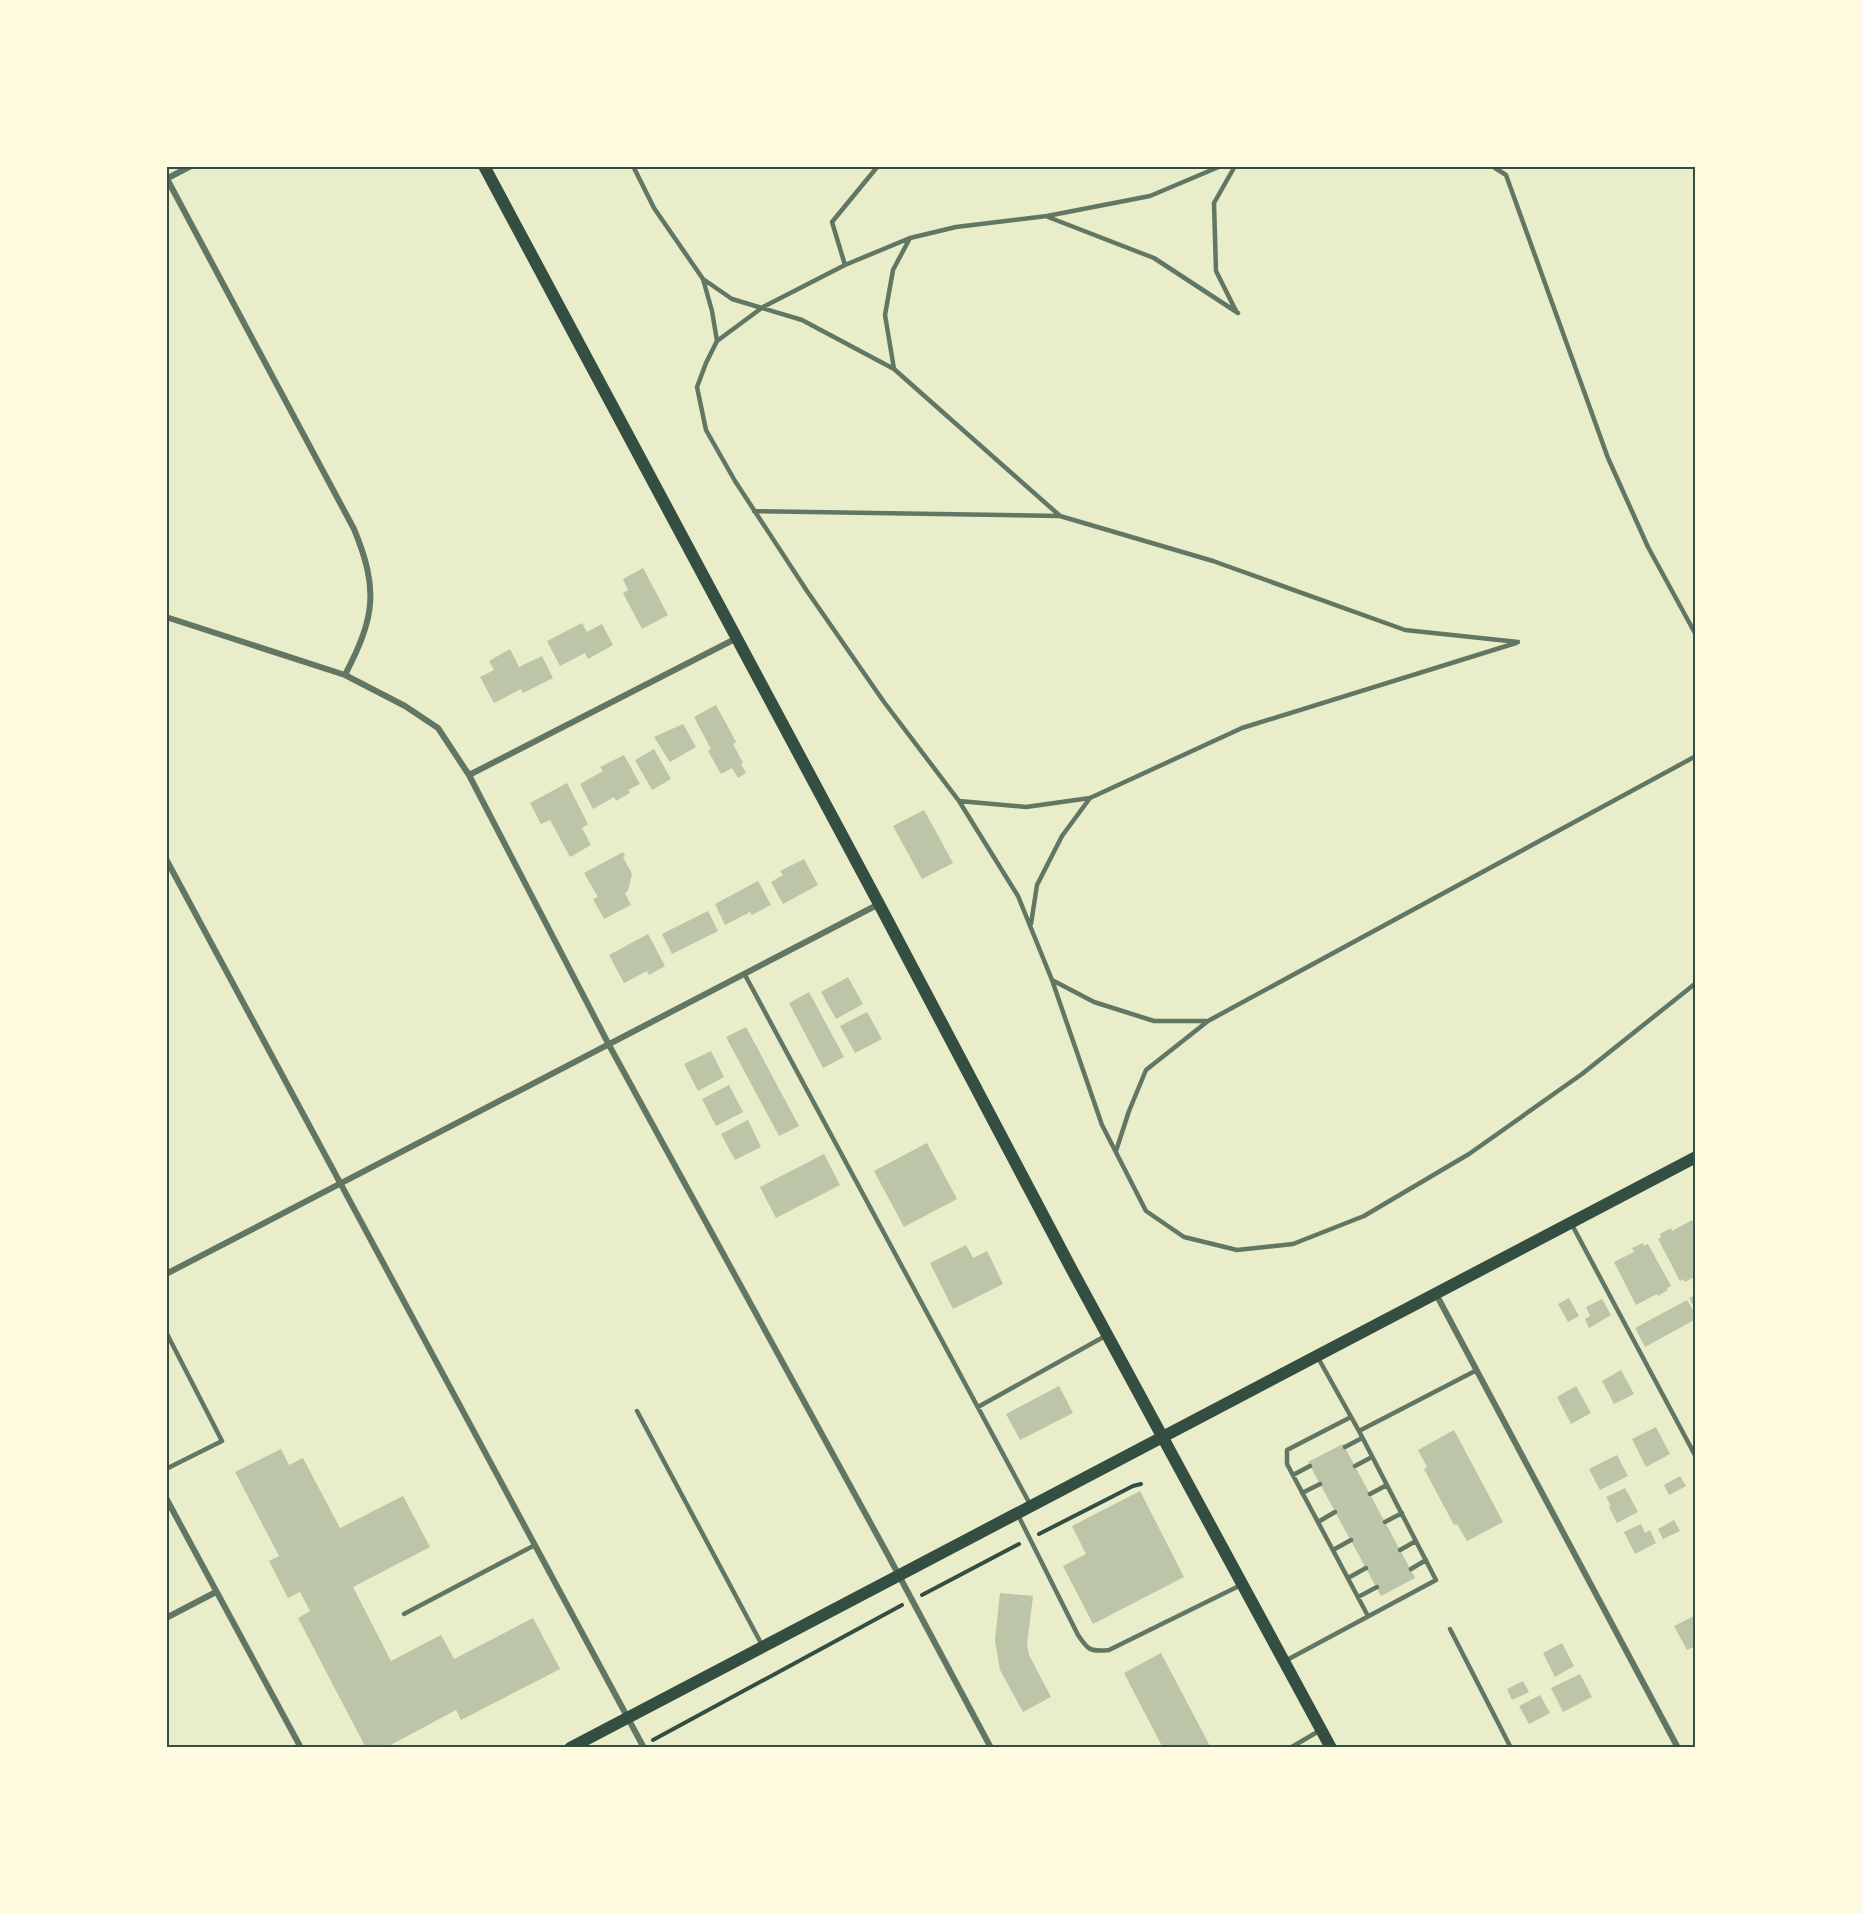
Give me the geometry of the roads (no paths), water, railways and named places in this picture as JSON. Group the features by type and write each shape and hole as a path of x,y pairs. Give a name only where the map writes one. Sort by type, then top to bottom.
{"main road":[{"path":"484,166 1107,1335 1331,1748"},
{"path":"570,1748 1695,1157"}],"street":[{"path":"191,166 167,178 354,529 364,554 370,584 370,613 360,645 345,675"},
{"path":"166,617 345,675 405,706 438,728 469,776 609,1045 900,1576 991,1748"},
{"path":"469,776 737,638"},
{"path":"166,859 644,1746"},
{"path":"166,1274 879,904"},
{"path":"1436,1294 1678,1748"},
{"path":"166,1498 301,1748"},
{"path":"166,1618 216,1592"}],"lane":[{"path":"633,166 654,208 703,279 717,341"},
{"path":"845,265 832,222 878,166"},
{"path":"1221,166 1150,196 1047,216 956,227 910,238 845,265 763,307 717,341 697,387 706,430 754,511 878,693 959,801 1018,897 1052,980 1102,1125 1146,1211 1184,1238 1237,1250 1293,1244 1364,1216 1469,1154 1582,1074 1695,983"},
{"path":"1047,216 1154,258 1238,313 1216,272 1214,203 1235,166"},
{"path":"1492,166 1506,175"},
{"path":"1503,166 1608,458 1648,547 1695,635"},
{"path":"894,369 885,315 893,270 910,238"},
{"path":"703,279 732,299 802,320 894,369 1060,516"},
{"path":"754,511 1060,516 1213,561 1406,630 1518,642 1242,728 1090,798 1026,807 959,801"},
{"path":"1116,1152 1129,1111 1146,1070 1208,1021 1695,756"},
{"path":"1031,927 1037,885 1062,836 1090,798"},
{"path":"745,975 1031,1506"},
{"path":"1052,980 1094,1002 1154,1021 1208,1021"},
{"path":"1571,1223 1695,1457"},
{"path":"166,1332 222,1441 166,1469"},
{"path":"978,1407 1107,1335"},
{"path":"1284,1661 1436,1580 1359,1431 1316,1356"},
{"path":"1359,1431 1477,1370"},
{"path":"637,1411 763,1647"},
{"path":"1351,1417 1287,1450 1287,1464 1368,1616"},
{"path":"1345,1447 1362,1438"},
{"path":"1355,1466 1372,1456"},
{"path":"1293,1475 1310,1466"},
{"path":"1302,1494 1320,1484"},
{"path":"1370,1494 1387,1485"},
{"path":"1318,1522 1335,1512"},
{"path":"1017,1513 1078,1635 1088,1648 1096,1652 1108,1650 1243,1584"},
{"path":"1385,1522 1402,1513"},
{"path":"1333,1550 1351,1540"},
{"path":"1400,1550 1416,1541"},
{"path":"404,1614 536,1545"},
{"path":"1411,1569 1426,1560"},
{"path":"1348,1578 1366,1568"},
{"path":"1358,1597 1377,1587"},
{"path":"1450,1629 1511,1748"},
{"path":"1290,1748 1322,1730"}]}
